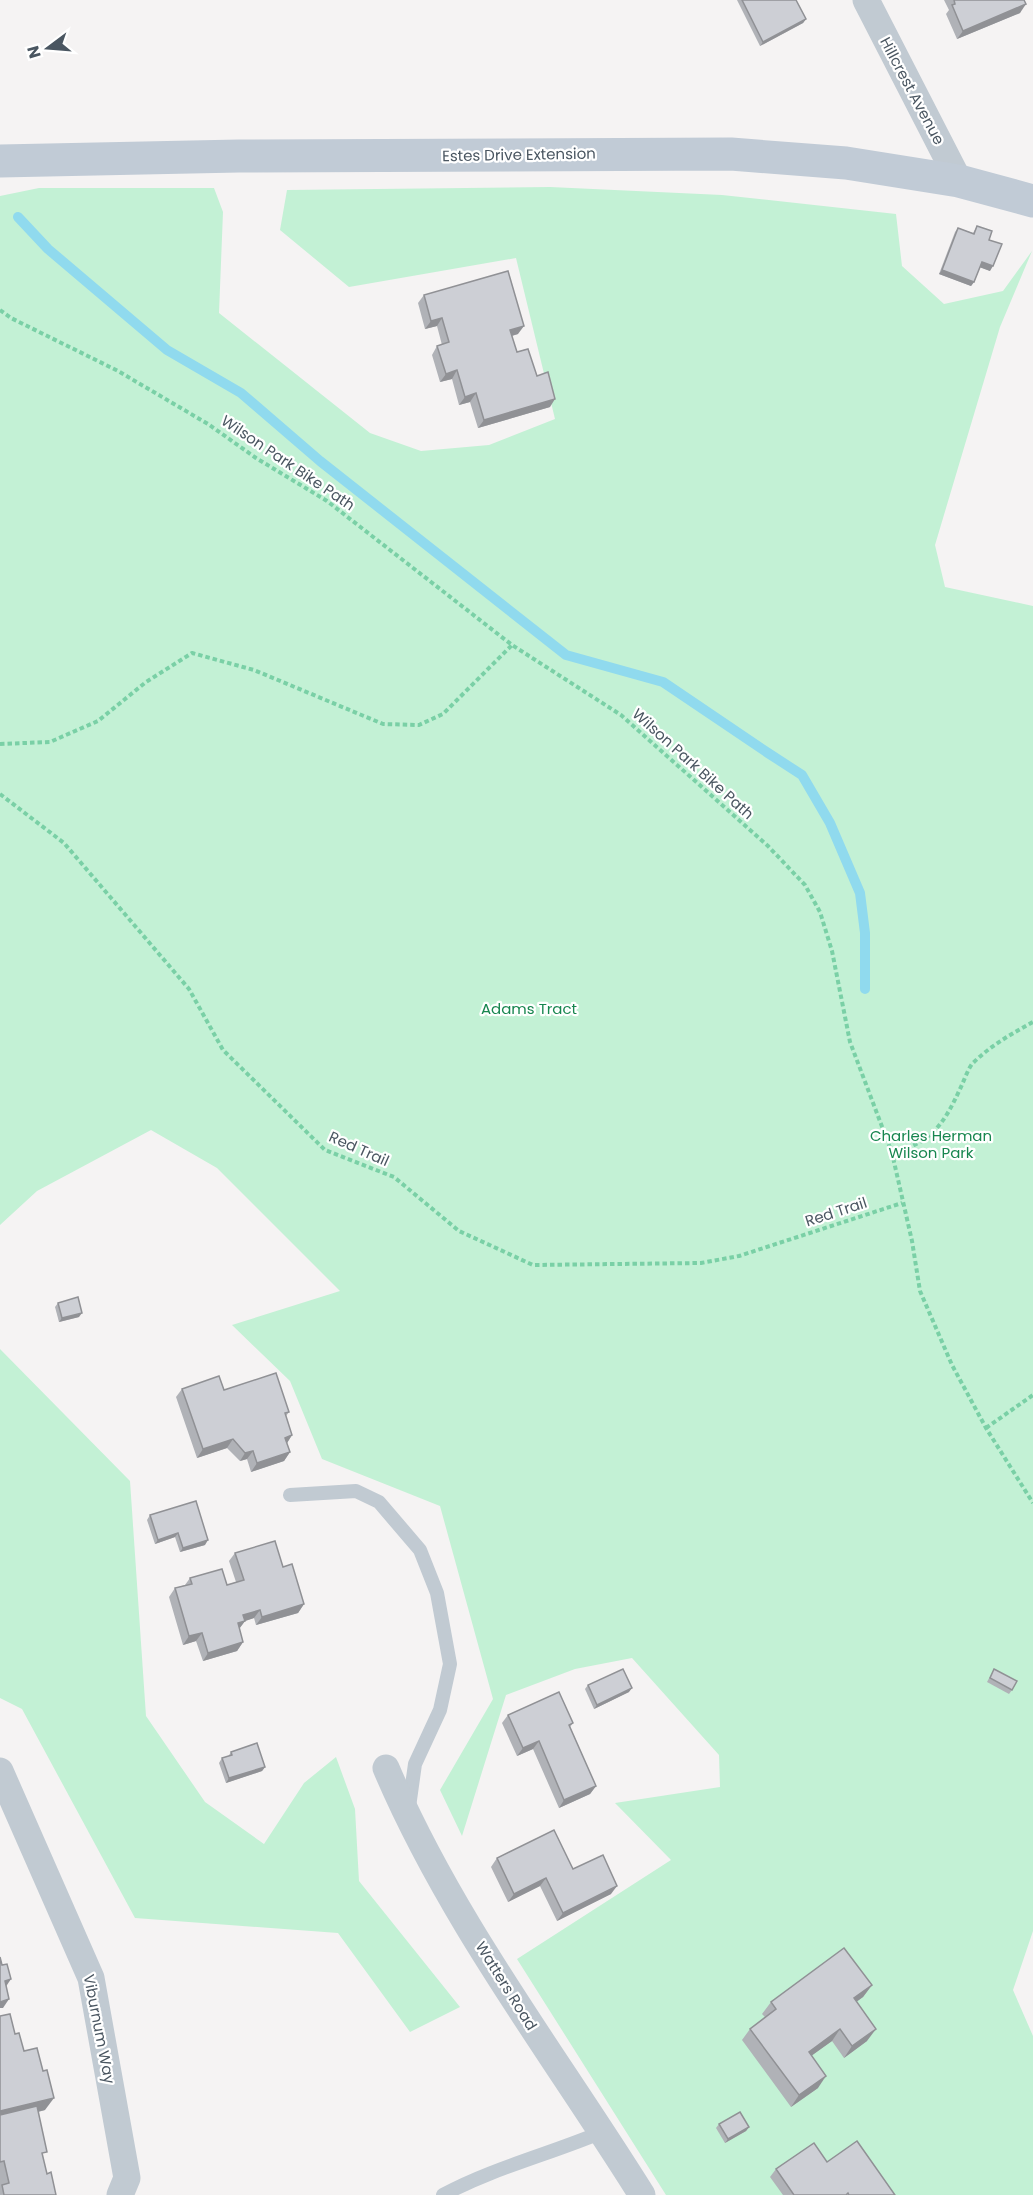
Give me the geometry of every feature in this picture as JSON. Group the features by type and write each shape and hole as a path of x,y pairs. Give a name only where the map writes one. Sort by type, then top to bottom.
{"main road":[{"name":"Estes Drive Extension","path":"0,161 239,156 731,154 846,163 959,180 1033,201"}],"street":[{"name":"Hillcrest Avenue","path":"866,0 959,180"},
{"name":"Watters Road","path":"386,1768 407,1818 460,1914 642,2195"},
{"name":"Viburnum Way","path":"0,1771 91,1978 127,2178 120,2195"}],"lane":[{"path":"290,1495 356,1491 379,1502 420,1550 437,1593 450,1664 440,1710 415,1764 407,1818"},
{"path":"443,2195 465,2183 562,2149 602,2132"}],"path":[{"name":"Wilson Park Bike Path","path":"0,310 11,318 118,371 208,424 256,458 327,501 512,645 621,715 768,846 806,885 820,912 832,951 850,1042 892,1153 912,1241 920,1291 952,1365 986,1428 1033,1503"},
{"path":"0,744 50,742 98,721 146,682 192,653 254,670 383,724 419,725 443,714 512,645"},
{"name":"Red Trail","path":"0,794 64,843 189,989 223,1050 325,1149 394,1177 459,1231 533,1265 701,1263 739,1256 902,1203"},
{"path":"892,1153 919,1144 934,1132 952,1107 970,1066 996,1043 1033,1022"},
{"path":"986,1428 1033,1395"}],"green space":[{"path":"550,187 722,195 896,214 902,266 944,304 1003,291 1032,251 1000,327 935,545 945,587 1033,606 1033,1931 1013,1990 1033,2036 1033,2195 666,2195 517,1959 671,1860 615,1803 720,1787 719,1755 632,1658 575,1669 506,1695 462,1836 440,1790 493,1699 440,1506 322,1459 290,1381 232,1325 340,1291 217,1168 151,1130 37,1191 0,1225 0,196 39,188 214,188 223,212 219,313 370,433 421,451 489,445 555,419 516,258 349,287 280,230 287,190"},
{"path":"0,1349 130,1481 146,1716 205,1802 264,1844 304,1783 336,1757 355,1809 359,1881 460,2007 410,2032 338,1933 135,1918 22,1709 0,1698"}],"building":[{"path":"742,0 796,0 806,19 763,42"},
{"path":"954,0 1024,0 1026,4 963,31 952,5 955,4"},
{"path":"977,226 992,231 989,240 1002,244 993,266 982,262 974,282 942,270 958,228 974,234"},
{"path":"508,271 524,326 510,330 517,352 528,349 537,376 548,372 555,399 484,420 476,393 465,397 457,370 446,374 437,346 449,342 442,318 431,321 424,295"},
{"path":"78,1297 82,1313 62,1318 58,1303"},
{"path":"276,1373 289,1412 285,1413 292,1435 285,1438 290,1452 257,1463 253,1451 245,1453 233,1439 203,1449 182,1389 219,1376 224,1390"},
{"path":"196,1501 208,1540 183,1548 178,1533 158,1540 150,1515"},
{"path":"275,1541 283,1567 292,1564 304,1604 262,1617 260,1610 243,1615 245,1621 238,1623 243,1642 208,1653 202,1633 189,1636 175,1588 192,1584 190,1578 222,1569 227,1585 244,1580 235,1553"},
{"path":"623,1669 632,1688 597,1705 588,1685"},
{"path":"994,1669 1017,1681 1012,1690 990,1678"},
{"path":"559,1692 573,1723 569,1725 596,1786 564,1800 539,1741 523,1748 508,1715"},
{"path":"257,1743 265,1767 229,1778 222,1758 232,1755 231,1752"},
{"path":"554,1830 573,1869 603,1855 617,1886 563,1913 546,1878 514,1894 497,1858"},
{"path":"844,1948 872,1985 854,1998 876,2029 852,2046 840,2029 809,2052 826,2076 799,2095 750,2029 776,2009 771,2002"},
{"path":"0,1957 2,1965 7,1964 11,1979 5,1981 9,1999 0,2002"},
{"path":"10,2014 15,2034 19,2033 24,2051 37,2048 43,2071 47,2070 54,2098 0,2111 0,2016"},
{"path":"37,2106 47,2152 42,2153 47,2174 51,2172 56,2195 4,2195 2,2185 9,2183 4,2161 0,2162 0,2115"},
{"path":"740,2112 749,2127 728,2139 719,2124"},
{"path":"857,2141 895,2195 849,2195 848,2193 846,2195 794,2195 776,2169 814,2143 827,2162"}],"waterway":[{"path":"18,217 48,249 167,350 241,393 320,461 566,655 663,682 802,775 830,823 860,893 865,933 865,989"}],"park label":[{"name":"Adams Tract","path":"529,1009"},
{"name":"Charles Herman Wilson Park","path":"931,1144"}]}
